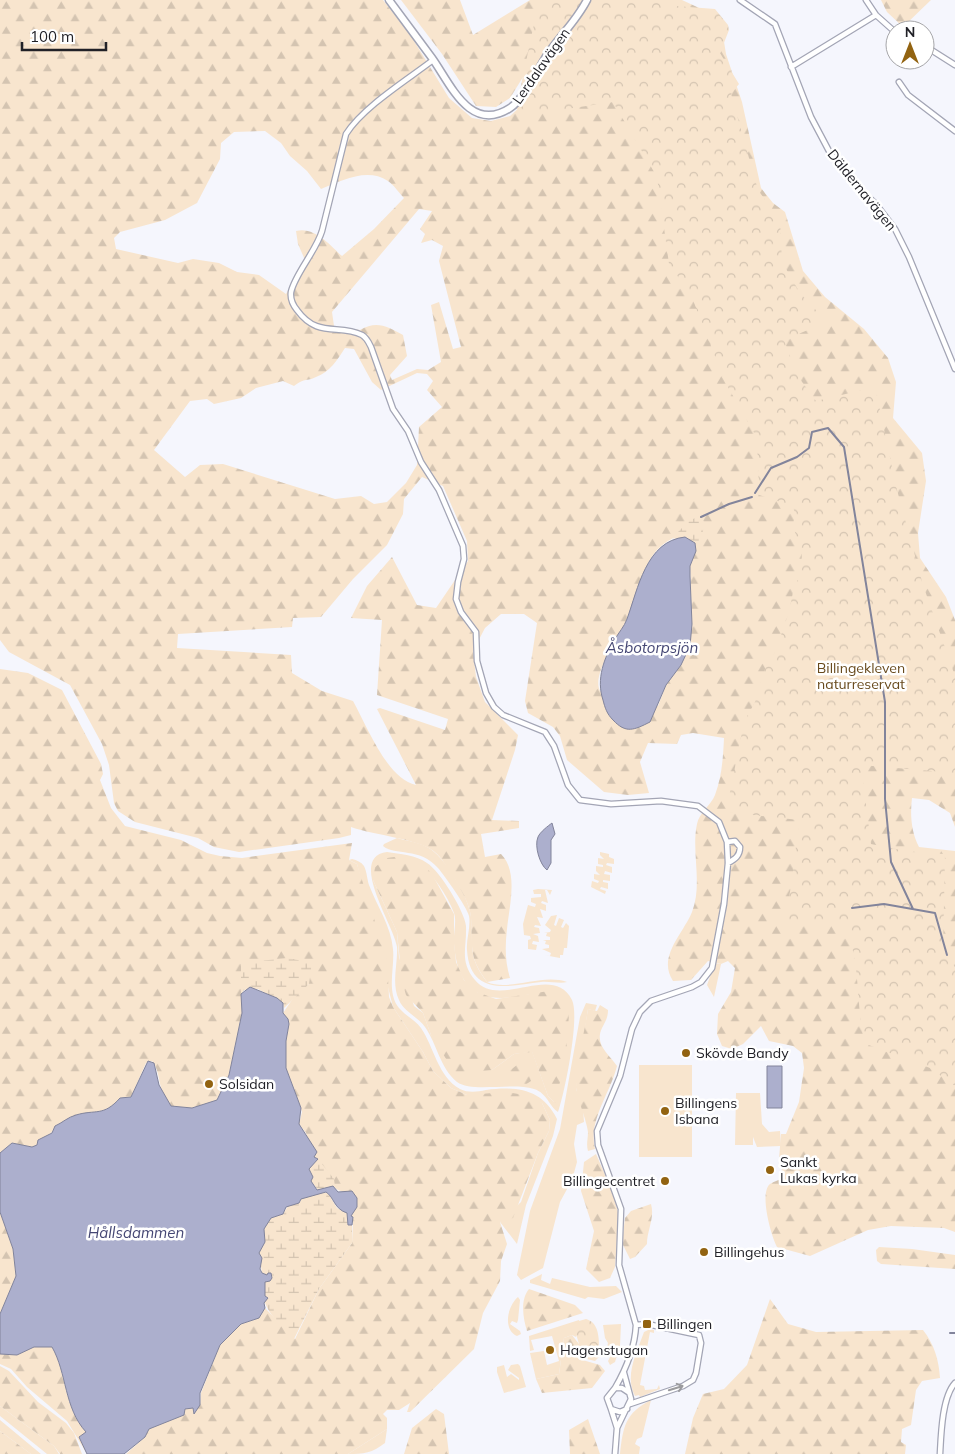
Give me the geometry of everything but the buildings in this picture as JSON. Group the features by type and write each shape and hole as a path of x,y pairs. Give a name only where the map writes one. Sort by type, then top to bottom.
{"street":[{"name":"Lerdalavägen","path":"389,0 433,60 454,94 464,104 480,113 488,114 502,112 517,101 559,37 587,0"},
{"name":"Däldernavägen","path":"740,0 775,24 811,117 829,151 849,179 884,214 902,241 955,370"},
{"path":"866,0 876,15 885,23"},
{"path":"792,67 876,15"},
{"path":"935,52 955,65"},
{"path":"433,60 352,123 346,134 319,242 291,291 293,305 311,324 325,330 360,334 366,338 371,347 392,409 408,431 421,462 439,490 462,544 464,559 456,590 458,605 476,632 480,672 486,693 494,707 503,715 545,732 554,746 568,785 580,800 611,804 661,801 698,806 719,822 727,842 728,863 724,904 712,968 701,982 685,991 651,1001 640,1012 632,1030 620,1076 599,1122 598,1145 621,1209 619,1265 636,1325 624,1373 616,1388 607,1398 617,1428 615,1454"},
{"path":"899,82 908,94 955,131"},
{"path":"727,842 735,841 740,847 740,853 736,859 728,863"},
{"path":"612,1410 620,1412 629,1406 689,1384 696,1373 701,1343 699,1335 647,1324 636,1325"},
{"path":"617,1428 629,1406 624,1373"},
{"path":"940,1454 946,1402 950,1390 955,1383"},
{"path":"616,1388 622,1388 628,1392"}],"green space":[{"path":"0,0 383,0 411,36 449,98 472,118 491,121 510,116 532,96 595,0 682,0 710,13 721,23 726,54 742,102 761,188 773,203 785,212 803,271 825,297 864,329 888,358 896,382 893,418 922,453 926,481 918,533 920,558 946,597 955,620 955,827 950,813 929,800 912,798 911,817 914,835 919,847 955,851 955,1232 944,1228 891,1226 868,1230 810,1256 777,1247 769,1225 766,1196 770,1184 781,1179 782,1166 779,1159 781,1134 786,1134 799,1102 804,1068 802,1053 793,1046 769,1041 761,1026 743,1044 732,1049 722,1046 717,1034 718,1014 731,992 735,968 728,961 721,964 708,961 691,980 673,981 668,963 673,946 692,912 695,901 697,890 695,846 697,824 700,816 715,795 722,767 724,738 693,733 681,735 677,744 648,743 640,762 649,793 628,795 604,792 567,760 560,736 553,727 528,713 525,701 537,623 524,614 501,614 485,628 473,651 476,677 485,702 518,735 515,750 492,820 519,821 519,828 481,834 485,857 501,854 507,861 512,890 506,948 510,978 487,982 474,958 471,918 467,902 444,863 430,849 409,841 351,827 351,835 339,838 239,852 214,847 198,838 135,822 118,811 114,803 109,765 102,744 70,685 9,652 0,640","holes":["265,131 281,143 290,156 307,171 321,189 345,179 371,175 388,181 404,198 374,229 342,256 315,234 303,230 296,231 298,244 305,260 286,294 259,275 237,272 219,263 193,259 178,263 116,249 114,238 120,232 165,220 197,203 220,159 221,143 234,132","419,209 432,211 420,229 425,234 421,243 432,240 443,246 439,261 461,347 453,349 439,302 431,305 441,362 428,370 417,369 392,380 390,375 407,356 403,335 387,327 377,325 360,330 334,326 332,312","345,348 354,349 372,382 381,390 417,373 427,374 433,381 427,390 442,407 419,427 417,465 406,483 387,502 374,504 361,496 335,499 223,464 200,465 185,477 154,450 190,401 207,399 214,404 241,398 256,388 283,381 294,386 321,375 333,365","422,477 443,486 467,541 468,561 436,608 417,605 392,557 367,586 351,618 382,620 377,695 448,719 445,730 380,708 377,709 416,785 406,781 387,762 371,737 353,701 322,691 292,673 291,655 177,648 178,634 292,627 293,618 321,617 353,579 387,545 403,514 404,499","704,525 690,566 692,624 681,665 666,685 658,706 600,691 598,684 599,675 607,656 623,628 646,566 657,550 673,538"]},
{"path":"401,0 460,0 473,35 530,0 581,0 543,45 510,98 496,107 476,106 442,54"},
{"name":"Billingekleven naturreservat","path":"539,0 673,0 676,6 715,9 728,25 729,30 720,53 739,84 731,94 758,190 780,220 782,262 800,293 827,322 784,340 797,375 816,401 875,387 897,490 923,585 955,676 955,773 861,765 871,844 911,852 945,854 943,953 955,967 955,1086 930,1068 866,1044 862,1032 855,959 845,930 836,923 784,924 792,881 799,820 726,812 744,722 755,702 765,669 775,652 789,612 794,587 800,576 802,554 793,526 795,514 793,506 759,495 757,438 725,382 691,295 669,264 657,177 613,102 540,113 516,109"},
{"path":"881,0 931,0 910,20 896,20 887,12"},
{"path":"701,515 705,525 696,551 695,543 672,538 689,521"},
{"path":"0,669 28,673 62,690 101,764 103,774 100,780 111,808 125,826 181,840 207,853 242,858 352,843 349,860 357,864 387,960 389,997 393,1007 423,1052 433,1071 451,1088 467,1095 506,1092 530,1096 542,1103 550,1120 549,1131 538,1153 513,1218 500,1222 507,1244 501,1261 500,1281 483,1313 474,1349 410,1412 407,1412 410,1403 399,1410 387,1410 383,1414 387,1418 387,1429 348,1454 126,1454 145,1437 148,1429 184,1415 185,1409 192,1407 193,1409 200,1405 201,1393 220,1345 241,1324 259,1318 265,1308 295,1339 319,1289 352,1243 353,1221 351,1216 357,1198 336,1189 314,1157 306,1133 299,1124 302,1112 286,1068 286,1041 289,1024 283,1013 296,994 309,984 241,963 242,1013 229,1075 217,1100 192,1108 171,1106 163,1093 152,1061 146,1063 131,1097 120,1098 105,1110 58,1125 48,1136 38,1140 37,1145 32,1147 12,1143 0,1153"},
{"path":"397,838 427,847 441,859 455,878 466,899 471,917 472,944 476,965 487,982 505,985 547,980 567,982 504,986 493,985 483,982 475,975 470,965 467,950 469,916 464,906 445,877 431,861 416,854 394,851 383,846"},
{"path":"387,852 413,857 423,860 438,874 457,902 465,920 465,960 467,967 475,980 485,988 498,990 552,985 563,989 572,1000 574,1009 573,1038 568,1072 558,1112 542,1093 534,1089 515,1086 472,1087 457,1082 451,1076 425,1027 404,1008 399,1000 395,987 397,947 372,878 371,866 376,857","holes":["419,861 444,892 454,913 454,944 457,961 461,975 468,985 477,992 500,998 531,994 554,1102 548,1096 532,1051 514,1054 492,1070 431,1035 423,1013 414,1006 399,957 397,932 373,880"]},
{"path":"600,852 609,854 609,857 614,859 614,864 607,863 606,865 612,867 612,873 605,871 604,874 610,875 610,881 603,880 603,882 608,883 608,889 601,887 600,889 606,891 605,894 591,887 592,881 598,883 599,881 594,879 594,874 600,875 596,871 596,866 603,867 603,865 598,864 598,858 604,859"},
{"path":"402,856 420,861 432,874 454,914 456,962 464,980 477,992 496,999 549,991 562,1000 569,1014 566,1057 555,1103 548,1096 532,1052 514,1054 492,1070 455,1073 431,1035 423,1013 406,995 402,981 397,932 373,880 375,867 387,858"},
{"path":"349,860 359,861 364,866 369,885 390,932 393,949 392,987 395,1002 421,1028 446,1077 460,1089 466,1091 508,1089 528,1092 544,1101 557,1119 553,1136 526,1205 517,1244 500,1222 521,1202 538,1153 549,1131 550,1120 542,1103 482,1095 467,1095 451,1088 433,1071 423,1052 393,1007 357,864"},
{"path":"538,889 552,890 550,895 545,890 548,903 542,901 541,903 546,905 546,911 540,909 543,918 537,917 541,926 535,925 534,927 539,928 540,933 533,934 538,936 539,942 533,941 532,944 537,945 536,950 528,949 528,940 531,939 530,936 524,935 523,924 528,905 535,907 536,904 531,902 531,898 541,897 541,894 534,894 533,890"},
{"path":"557,915 554,925 556,926 559,918 564,920 561,927 563,928 566,923 569,926 567,948 564,948 563,955 560,955 560,958 544,955 550,956 551,953 542,949 549,948 549,945 545,944 546,941 543,940 550,940 550,937 546,936 547,933 544,933 551,930 545,925 551,916"},
{"path":"288,958 312,963 309,984 284,1008 283,1003 258,989 244,990 241,994 241,963"},
{"path":"715,963 721,964 714,997 707,985"},
{"path":"586,1003 597,1005 595,1011 588,1009 576,1089 583,1108 584,1122 577,1125 574,1144 577,1162 572,1180 560,1202 543,1268 521,1280 517,1275 530,1211 560,1129 580,1017"},
{"path":"600,1005 608,1010 607,1018 600,1034 601,1044 617,1066 594,1128 595,1149 588,1151 586,1121 576,1087 579,1057 588,1009 597,1011"},
{"path":"521,1062 527,1063 531,1081 525,1085 505,1078 509,1071"},
{"name":"Billingens Isbana","path":"639,1065 692,1065 692,1157 639,1157"},
{"path":"736,1093 760,1093 762,1124 769,1132 780,1131 781,1146 757,1147 753,1137 753,1145 735,1145"},
{"path":"596,1154 613,1193 619,1216 615,1267 610,1278 599,1282 586,1269 594,1231 581,1191 584,1162"},
{"path":"318,1159 334,1179 335,1187 318,1190 311,1181 309,1169"},
{"path":"317,1193 328,1193 337,1208 347,1213 348,1225 352,1225 352,1243 319,1289 294,1339 276,1320 267,1307 263,1291 265,1282 270,1280 270,1274 265,1275 262,1273 259,1253 265,1242 264,1229 271,1218 283,1214 288,1206"},
{"path":"651,1204 652,1214 647,1244 635,1257 630,1259 622,1243 625,1218 631,1211"},
{"path":"0,1212 13,1249 16,1276 0,1314"},
{"path":"879,1247 955,1255 955,1269 881,1264 877,1261 876,1250"},
{"path":"542,1274 541,1280 550,1284 552,1278 590,1287 616,1286 622,1292 604,1299 588,1297 585,1299 530,1283 530,1280"},
{"path":"529,1289 575,1305 583,1313 527,1331 523,1304"},
{"path":"518,1297 520,1300 518,1320 517,1323 512,1321 510,1324 520,1331 521,1334 517,1336 509,1328 508,1317 514,1301"},
{"path":"770,1299 788,1324 816,1332 923,1330 935,1352 940,1378 922,1381 916,1390 911,1425 902,1429 901,1442 906,1445 905,1454 685,1454 693,1418 703,1394 724,1389 747,1365"},
{"path":"586,1319 591,1321 597,1329 599,1357 595,1361 583,1358 579,1352 579,1344 574,1327 579,1321"},
{"path":"579,1320 580,1328 576,1337 572,1335 564,1338 559,1374 536,1379 530,1353 544,1351 547,1365 559,1361 552,1336 531,1340 534,1350 530,1351 529,1336"},
{"path":"621,1324 620,1346 615,1362 610,1365 608,1361 611,1355 606,1351 608,1343 605,1338 603,1325"},
{"path":"650,1329 654,1330 654,1333 650,1332 640,1385 644,1386 645,1390 657,1389 659,1385 660,1389 640,1397 639,1395 635,1396 632,1388 631,1372 644,1332"},
{"path":"572,1335 579,1344 579,1359 600,1365 605,1371 592,1388 542,1393 536,1379 559,1374 564,1338"},
{"path":"34,1347 52,1347 57,1357 74,1413 86,1432 79,1437 87,1454 67,1421 27,1387 11,1369 0,1364 0,1354 16,1355"},
{"path":"518,1364 526,1387 504,1393 497,1367 504,1365 507,1377 511,1374 519,1380 508,1370 511,1365"},
{"path":"0,1366 9,1371 38,1402 66,1423 74,1433 82,1454 60,1454 54,1446 0,1406"},
{"path":"651,1400 642,1437 637,1439 635,1444 640,1447 639,1454 620,1454 622,1436 627,1422 636,1410"},
{"path":"0,1406 54,1446 59,1454 47,1454 0,1416"},
{"path":"436,1409 444,1414 449,1454 404,1454 412,1428"},
{"path":"588,1419 600,1454 570,1454 569,1430"},
{"path":"0,1420 41,1454 31,1454 0,1431"},
{"path":"387,1429 385,1443 376,1449 359,1454 348,1454"},
{"path":"0,1431 31,1454 0,1454"}],"water":[{"name":"Åsbotorpsjön","path":"685,537 695,543 696,551 690,566 692,624 690,646 681,665 666,685 650,722 635,729 626,729 613,720 605,706 600,684 602,669 611,646 626,622 640,581 652,557 661,547 672,540"},
{"path":"552,823 555,834 551,840 551,863 547,870 544,868 538,855 537,841 540,833"},
{"name":"Hållsdammen","path":"250,987 277,998 283,1003 283,1013 288,1019 289,1024 286,1041 286,1068 301,1108 299,1124 317,1152 314,1157 318,1159 309,1169 313,1177 311,1181 317,1190 333,1186 338,1192 352,1191 357,1198 357,1207 351,1216 353,1217 352,1225 348,1225 347,1213 339,1209 326,1192 301,1199 299,1203 286,1207 283,1214 271,1218 264,1229 265,1242 259,1253 262,1258 260,1269 262,1273 267,1275 271,1273 272,1278 270,1281 265,1282 265,1296 268,1298 264,1303 265,1308 259,1318 241,1324 220,1345 200,1393 200,1405 194,1414 193,1408 185,1409 184,1415 149,1429 145,1437 124,1454 87,1454 79,1437 86,1432 74,1412 61,1368 52,1347 34,1347 17,1355 0,1354 0,1314 16,1276 13,1249 0,1212 0,1153 12,1143 32,1147 37,1145 38,1140 52,1133 55,1126 70,1117 104,1110 120,1098 131,1097 148,1061 154,1063 159,1085 171,1106 192,1108 217,1100 229,1075 242,1013 241,994"},
{"path":"767,1066 782,1066 782,1108 767,1108"}],"waterway":[{"path":"755,493 771,468 797,457 809,448 812,432 828,428 844,447 885,702 885,799 891,862 913,909"},
{"path":"701,517 729,504 752,497"},
{"path":"852,908 884,904 935,913 947,955"},
{"path":"950,1333 955,1333"}],"place":[{"name":"Skövde Bandy","path":"686,1053"},
{"name":"Solsidan","path":"209,1084"},
{"name":"Billingens Isbana","path":"665,1111"},
{"name":"Sankt Lukas kyrka","path":"770,1170"},
{"name":"Billingecentret","path":"665,1181"},
{"name":"Billingehus","path":"704,1252"},
{"name":"Billingen","path":"647,1324"},
{"name":"Hagenstugan","path":"550,1350"}]}
